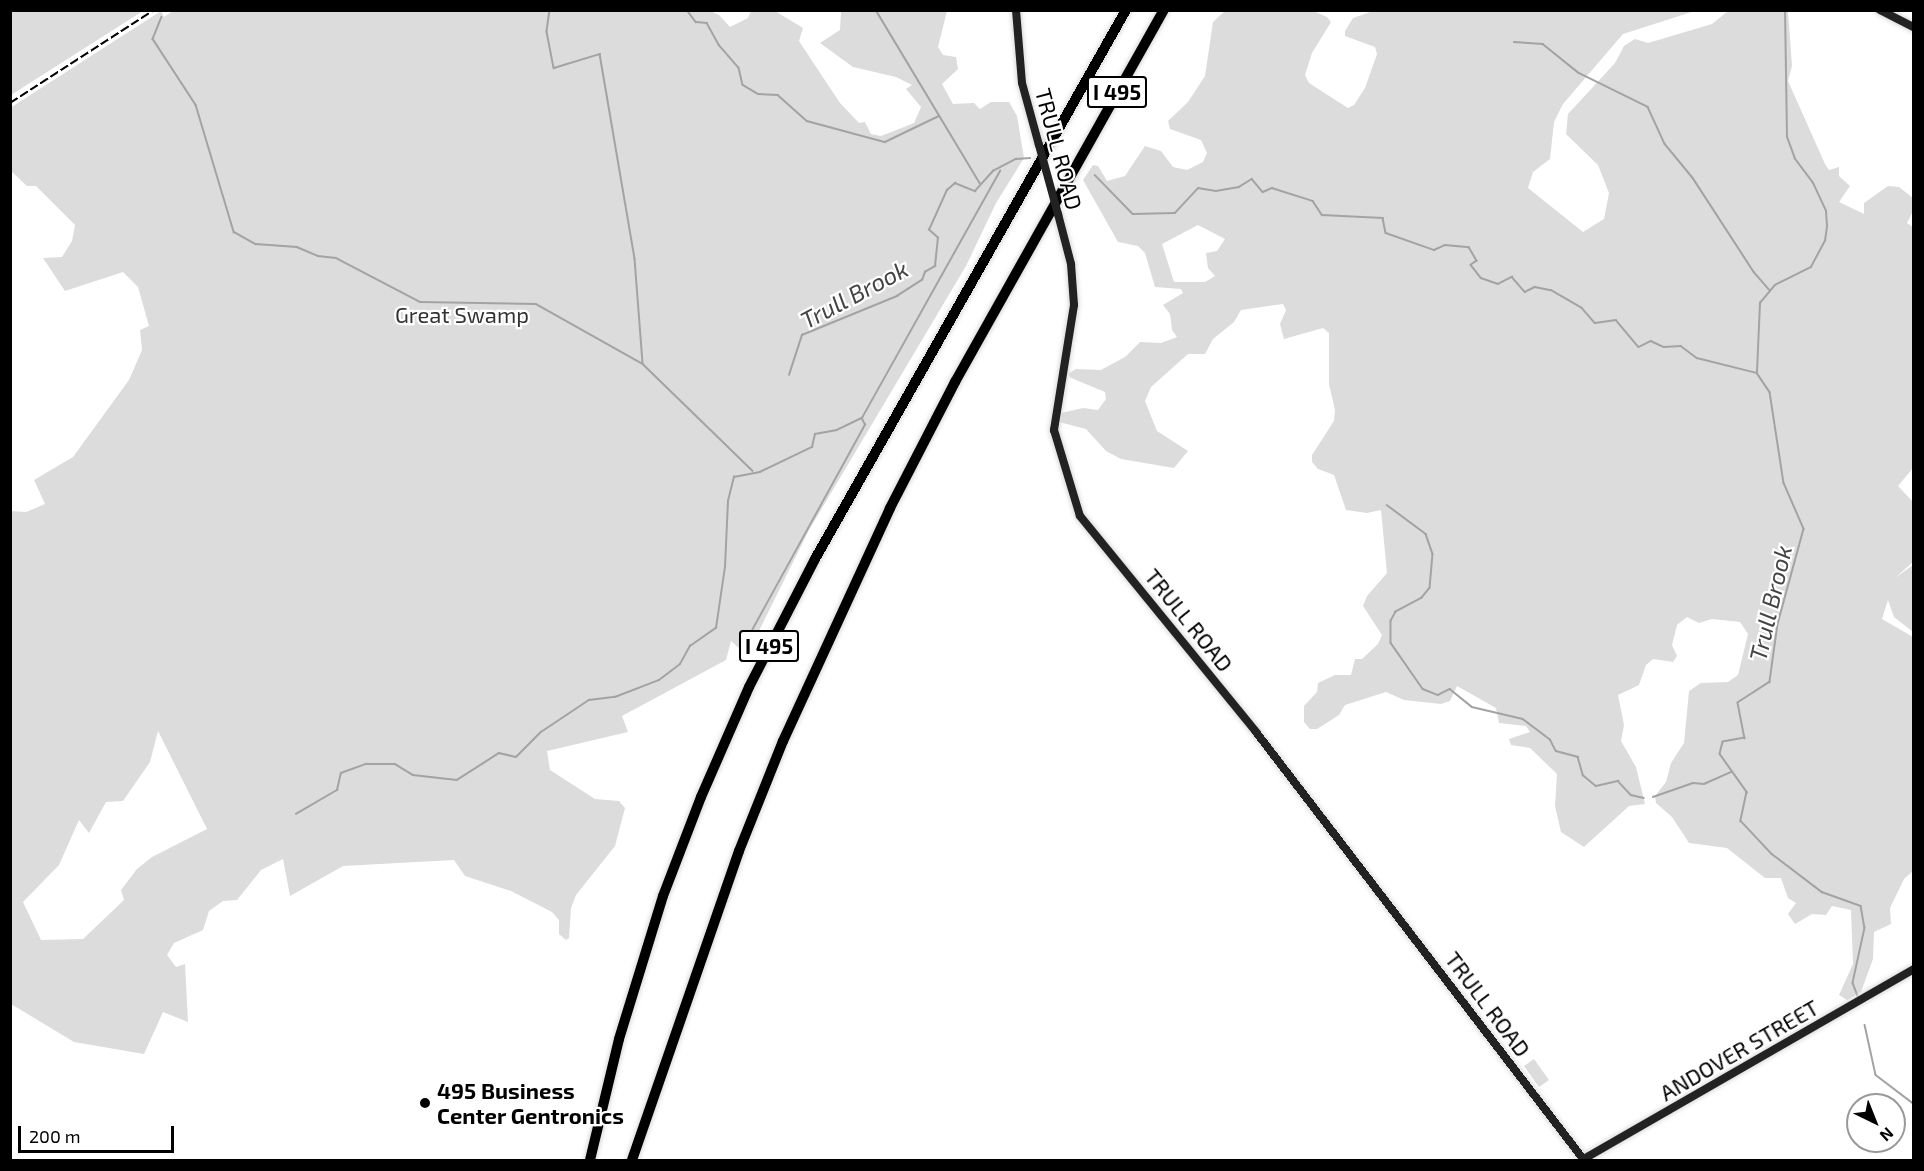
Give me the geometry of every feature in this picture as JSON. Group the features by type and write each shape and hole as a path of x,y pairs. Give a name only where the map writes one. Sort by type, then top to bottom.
{"highway":[{"name":"I 495","path":"590,1161 619,1039 652,929 687,831 739,708 815,559 1126,10"},
{"name":"I 495","path":"632,1161 739,851 783,741 890,508 960,372 1164,10"}],"street":[{"name":"TRULL ROAD","path":"1016,10 1022,83 1071,264 1074,305 1054,430 1080,516 1256,732 1583,1160"},
{"path":"1880,10 1914,27"},
{"name":"ANDOVER STREET","path":"1583,1160 1914,969"}],"green space":[{"path":"11,10 143,10 143,11 11,95"},
{"name":"Great Swamp","path":"174,10 708,10 719,15 730,27 748,18 751,11 775,11 803,28 799,41 840,103 859,123 865,122 871,134 881,136 914,123 921,107 906,89 912,85 896,77 853,67 820,43 840,30 841,11 947,11 938,47 943,55 956,57 958,69 942,84 953,104 974,103 980,109 991,102 1009,102 1017,116 1024,158 996,203 966,266 809,530 747,655 731,641 726,660 622,716 628,732 547,751 550,770 595,799 619,801 625,808 615,846 576,895 571,908 569,938 566,940 559,934 559,920 552,912 511,891 465,876 454,860 343,866 290,896 283,859 261,870 237,900 223,901 209,911 203,930 174,943 167,955 176,967 185,964 188,1022 163,1012 144,1054 74,1042 11,1004 11,511 26,512 45,504 34,480 73,457 129,380 142,350 140,330 149,326 138,287 123,272 65,291 43,258 62,257 72,241 75,225 36,186 27,186 11,171 10,108 161,11 164,17","holes":["158,731 207,829 152,857 137,869 121,890 124,900 83,939 41,940 23,902 59,865 79,820 89,833 106,802 123,801 150,762"]},
{"path":"1225,11 1313,11 1327,17 1331,22 1312,53 1305,75 1309,83 1348,108 1354,105 1365,88 1377,54 1375,47 1345,36 1345,31 1353,18 1373,11 1695,11 1623,34 1563,104 1554,122 1550,159 1533,172 1528,188 1583,232 1604,219 1609,193 1598,165 1566,134 1568,114 1615,63 1624,46 1635,39 1648,43 1712,24 1728,11 1788,11 1792,66 1788,81 1825,164 1829,170 1839,167 1839,176 1850,186 1839,202 1864,214 1864,203 1888,186 1899,187 1913,198 1913,211 1907,223 1914,228 1913,468 1898,486 1913,502 1914,561 1895,578 1913,565 1913,632 1894,617 1888,600 1882,619 1913,637 1913,871 1904,879 1890,908 1891,924 1874,932 1873,959 1861,992 1847,1000 1839,995 1853,964 1851,910 1832,906 1826,915 1812,914 1795,924 1788,914 1796,903 1788,898 1781,878 1765,878 1727,848 1689,843 1672,817 1656,803 1655,796 1666,782 1671,763 1684,743 1689,691 1701,683 1728,682 1738,675 1748,634 1740,622 1712,619 1699,623 1687,617 1677,625 1672,645 1677,656 1673,662 1653,659 1646,665 1639,685 1618,695 1624,725 1621,741 1636,767 1645,804 1629,806 1584,847 1561,832 1555,806 1557,774 1530,748 1511,745 1509,739 1530,732 1526,726 1499,723 1496,708 1457,686 1450,701 1441,704 1404,700 1386,692 1345,705 1339,715 1317,729 1310,729 1304,722 1304,706 1317,692 1318,683 1335,675 1351,675 1355,659 1362,659 1378,644 1382,635 1363,606 1367,596 1387,573 1381,510 1367,513 1346,510 1334,475 1318,469 1312,462 1312,455 1334,421 1335,410 1329,384 1329,333 1323,328 1284,339 1280,324 1286,310 1283,304 1241,310 1234,322 1213,339 1205,354 1188,354 1151,387 1145,401 1157,431 1188,451 1174,468 1121,459 1106,451 1086,429 1059,422 1057,414 1083,408 1098,410 1106,399 1105,392 1071,378 1068,374 1076,369 1101,370 1125,357 1140,342 1161,343 1177,337 1172,330 1170,314 1163,305 1183,293 1181,289 1155,287 1145,253 1138,246 1118,242 1083,180 1093,165 1098,166 1107,181 1125,176 1145,146 1161,151 1173,167 1187,170 1203,162 1207,153 1201,140 1170,129 1168,121 1188,102 1205,76 1213,22","holes":["1198,225 1225,239 1217,251 1206,253 1208,268 1215,276 1205,282 1174,282 1162,244"]},
{"path":"1534,1059 1549,1080 1539,1087 1524,1066"}],"waterway":[{"path":"550,10 547,32 554,68 600,54 635,259 643,363"},
{"path":"687,10 696,22 707,23 719,45 739,68 743,85 758,94 778,95 807,121 885,142 939,116"},
{"path":"876,10 980,183"},
{"path":"1757,372 1760,303 1775,285 1811,267 1825,241 1827,226 1826,211 1813,183 1795,159 1787,137 1785,10"},
{"path":"162,17 153,39 196,105 234,232 256,244 297,247 318,256 336,258 420,302 536,304 643,364 753,471"},
{"path":"1514,42 1543,44 1579,73 1648,107 1665,144 1693,178 1754,272 1769,289"},
{"name":"Trull Brook","path":"789,375 802,335 897,296 922,280 925,272 935,266 938,238 929,230 947,190 955,183 975,191 993,171 1016,159 1030,158"},
{"path":"296,814 337,790 341,773 366,764 395,764 413,775 457,780 499,753 516,757 541,732 589,700 615,697 659,680 680,664 690,646 716,628 725,567 728,501 734,477 760,472 812,447 815,434 837,430 862,418 1000,171"},
{"name":"Trull Brook","path":"1095,175 1133,214 1175,213 1198,188 1216,191 1239,187 1252,179 1263,192 1272,188 1313,201 1322,215 1383,218 1386,233 1434,250 1445,245 1469,247 1477,261 1471,265 1481,278 1498,284 1512,277 1525,292 1535,287 1551,290 1582,308 1595,323 1616,320 1639,347 1651,341 1664,347 1681,346 1697,358 1757,373 1770,392 1784,483 1804,529 1778,624 1770,682 1738,703 1745,738 1723,742 1720,754 1747,792 1741,821 1772,854 1822,892 1861,906 1865,928 1853,983 1858,996"},
{"path":"750,634 865,425 862,419"},
{"path":"1387,505 1426,534 1433,554 1430,588 1422,598 1396,612 1391,621 1391,643 1423,689 1438,695 1450,689 1472,707 1523,719 1550,739 1556,751 1578,757 1583,775 1596,786 1618,781 1631,795 1644,798"},
{"path":"1653,797 1693,783 1704,784 1731,772"},
{"name":"Trull Brook","path":"1865,1025 1876,1075 1914,1104"}],"railway":[{"path":"10,103 154,10"}],"place":[{"name":"495 Business Center Gentronics","path":"425,1103"}]}
